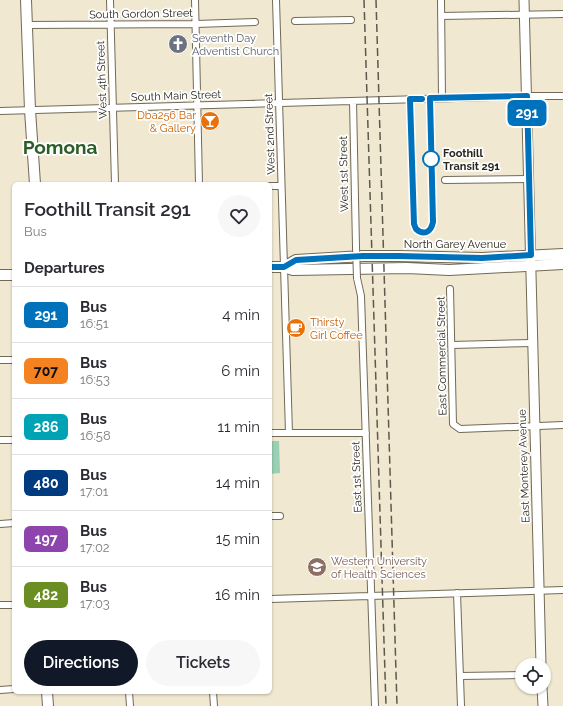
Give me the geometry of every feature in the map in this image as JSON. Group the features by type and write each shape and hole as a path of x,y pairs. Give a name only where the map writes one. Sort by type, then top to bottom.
{"main road":[{"path":"26,0 30,110 35,182"},
{"name":"North Garey Avenue","path":"284,267 296,260 398,256 482,258 563,254"},
{"path":"272,267 284,267 294,270 399,268 449,270 563,264"},
{"path":"0,276 12,275"},
{"path":"47,694 48,706"}],"street":[{"name":"West 4th Street","path":"110,0 115,182"},
{"path":"195,0 199,182"},
{"name":"West 2nd Street","path":"276,0 289,433"},
{"path":"441,0 442,98"},
{"name":"East Monterey Avenue","path":"524,0 541,658"},
{"path":"441,16 563,14"},
{"path":"295,21 351,20"},
{"name":"South Gordon Street","path":"27,25 196,24 255,22"},
{"name":"South Main Street","path":"0,111 278,102 563,96"},
{"name":"West 1st Street","path":"353,101 356,247"},
{"path":"445,180 529,179"},
{"path":"272,186 282,186"},
{"name":"East 1st Street","path":"356,247 357,278 361,296 376,706"},
{"name":"East Commercial Street","path":"450,289 453,424 460,429 534,426"},
{"path":"452,345 532,343"},
{"path":"0,360 12,360"},
{"path":"534,426 563,425"},
{"path":"272,433 366,432"},
{"path":"0,440 12,440"},
{"path":"272,516 280,516"},
{"path":"0,524 12,523"},
{"path":"272,598 563,590"},
{"path":"457,593 461,706"},
{"path":"0,605 12,605"},
{"path":"460,676 515,675"},
{"path":"0,690 12,689"},
{"path":"129,694 130,706"},
{"path":"214,694 214,706"},
{"path":"542,694 543,706"}],"green space":[{"path":"272,441 279,441 280,473 272,474"}],"railway":[{"path":"364,0 386,706"},
{"path":"376,0 397,706"}],"bus line":[{"name":"291","path":"272,267 284,267 296,260 363,256 482,258 531,255 527,96 430,98 433,222 430,230 423,233 419,232 414,224 410,99 422,99"}],"place":[{"name":"Seventh Day Adventist Church","path":"178,44"},
{"name":"Dba256 Bar & Gallery","path":"210,121"},
{"name":"Foothill Transit 291","path":"431,159"},
{"name":"Thirsty Girl Coffee","path":"296,328"},
{"name":"Western University of Health Sciences","path":"317,567"}],"district":[{"name":"Pomona","path":"60,147"}]}
